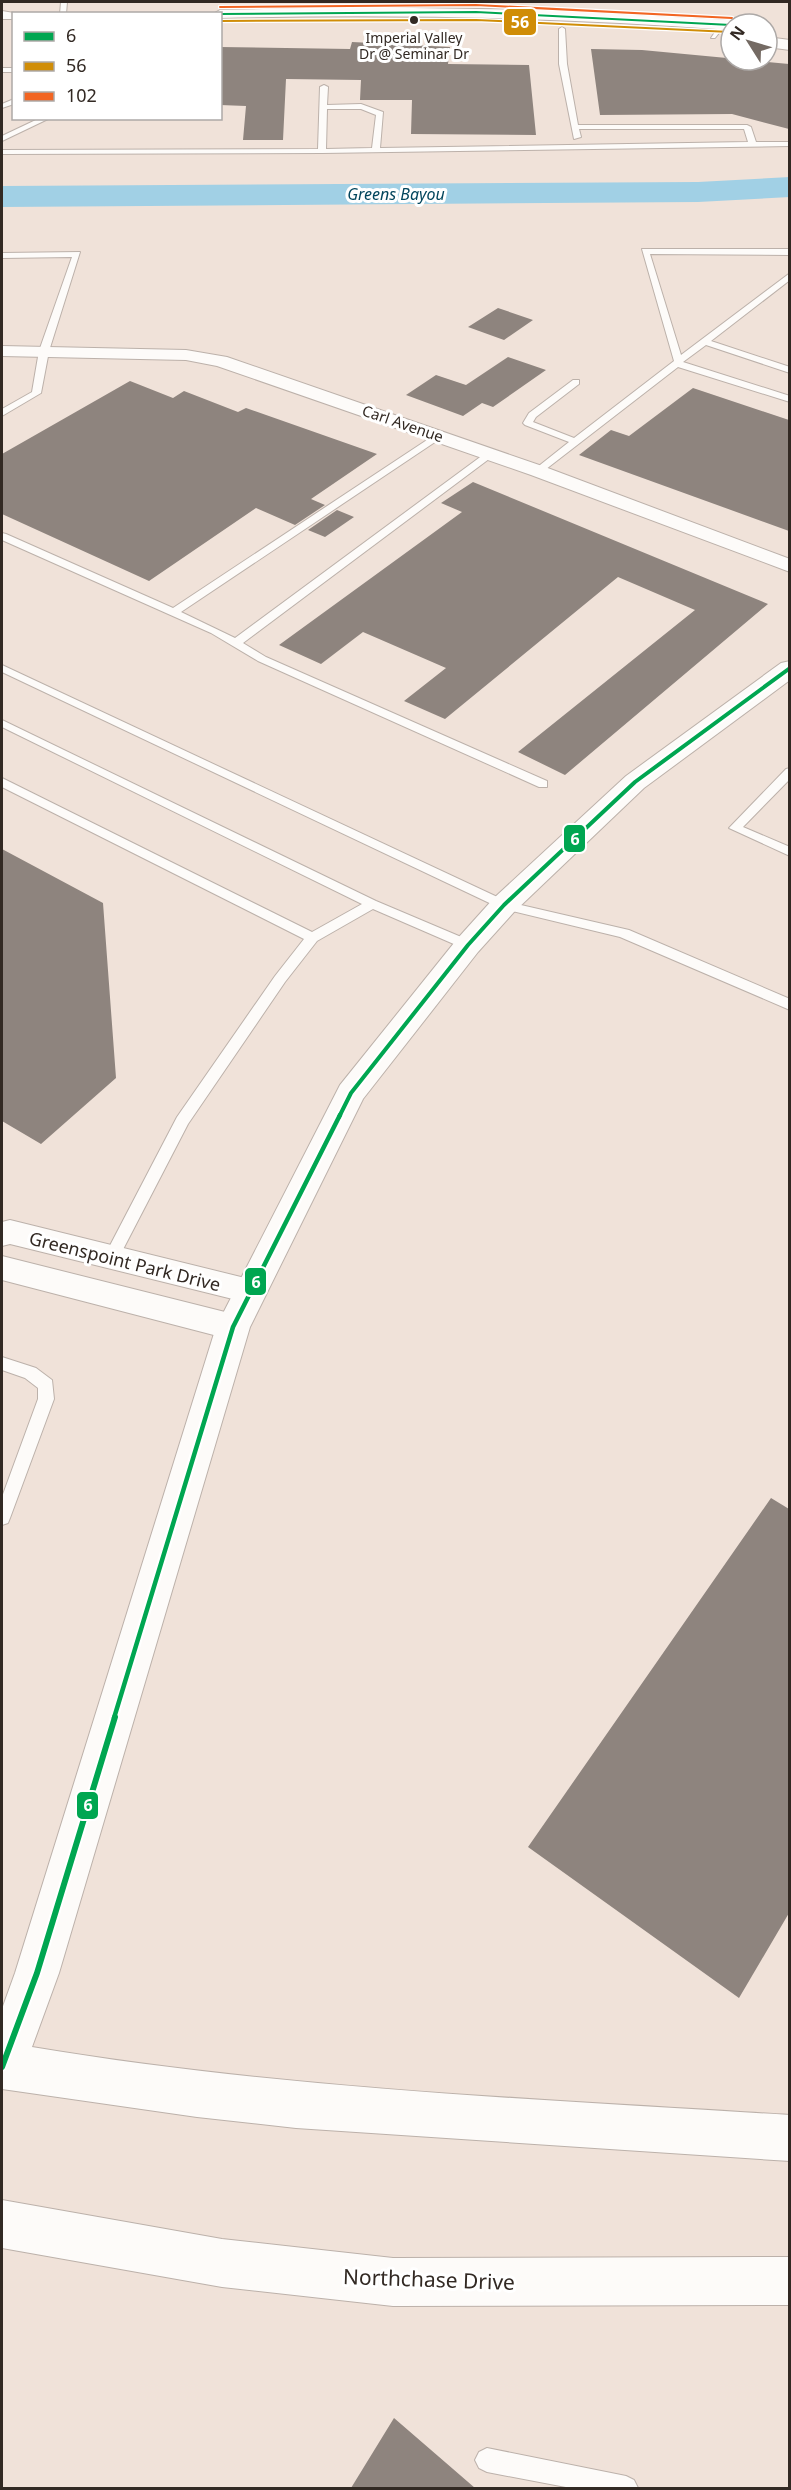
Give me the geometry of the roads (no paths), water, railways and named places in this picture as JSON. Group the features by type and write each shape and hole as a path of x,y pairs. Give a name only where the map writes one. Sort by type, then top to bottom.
{"street":[{"path":"433,7 433,28"},
{"path":"222,14 433,7 592,14 719,23"},
{"path":"222,30 562,29 719,38"},
{"name":"Carl Avenue","path":"2,351 186,355 221,361 538,471 789,566"},
{"path":"789,668 635,782 504,905 468,945 351,1093 249,1291 233,1327 37,1973 2,2066 99,2083 274,2104 789,2138"},
{"name":"Greenspoint Park Drive","path":"2,1234 10,1232 249,1291"},
{"name":"Greenspoint Park Drive","path":"2,1268 233,1327"},
{"name":"Northchase Drive","path":"2,2224 222,2264 393,2282 789,2281"}],"lane":[{"path":"562,29 563,64 579,146"},
{"path":"713,37 719,31"},
{"path":"322,151 324,87"},
{"path":"323,107 368,107 376,110 380,114 376,150"},
{"path":"2,139 43,120"},
{"path":"575,127 747,127 753,145"},
{"path":"2,152 322,151 789,144"},
{"path":"679,364 645,252 789,252"},
{"path":"2,255 76,254 44,351 36,393 2,413"},
{"path":"538,471 679,364 789,275"},
{"path":"706,342 789,370"},
{"path":"679,364 789,399"},
{"path":"576,382 532,415 528,423 576,442"},
{"path":"174,612 439,436"},
{"path":"236,643 490,454"},
{"path":"2,536 174,612 236,643 262,659 543,784"},
{"path":"2,668 504,905 624,933 789,1005"},
{"path":"2,723 372,904 468,945"},
{"path":"789,772 735,828 789,852"},
{"path":"2,782 312,938"},
{"path":"112,1257 182,1121 280,979 312,938 372,904"},
{"path":"2,1364 30,1373 46,1384 46,1399 2,1518"},
{"path":"488,2460 626,2488"}],"waterway":[{"name":"Greens Bayou","path":"2,197 698,192 790,187"}],"place":[{"name":"Imperial Valley Dr @ Seminar Dr","path":"414,20"}]}
